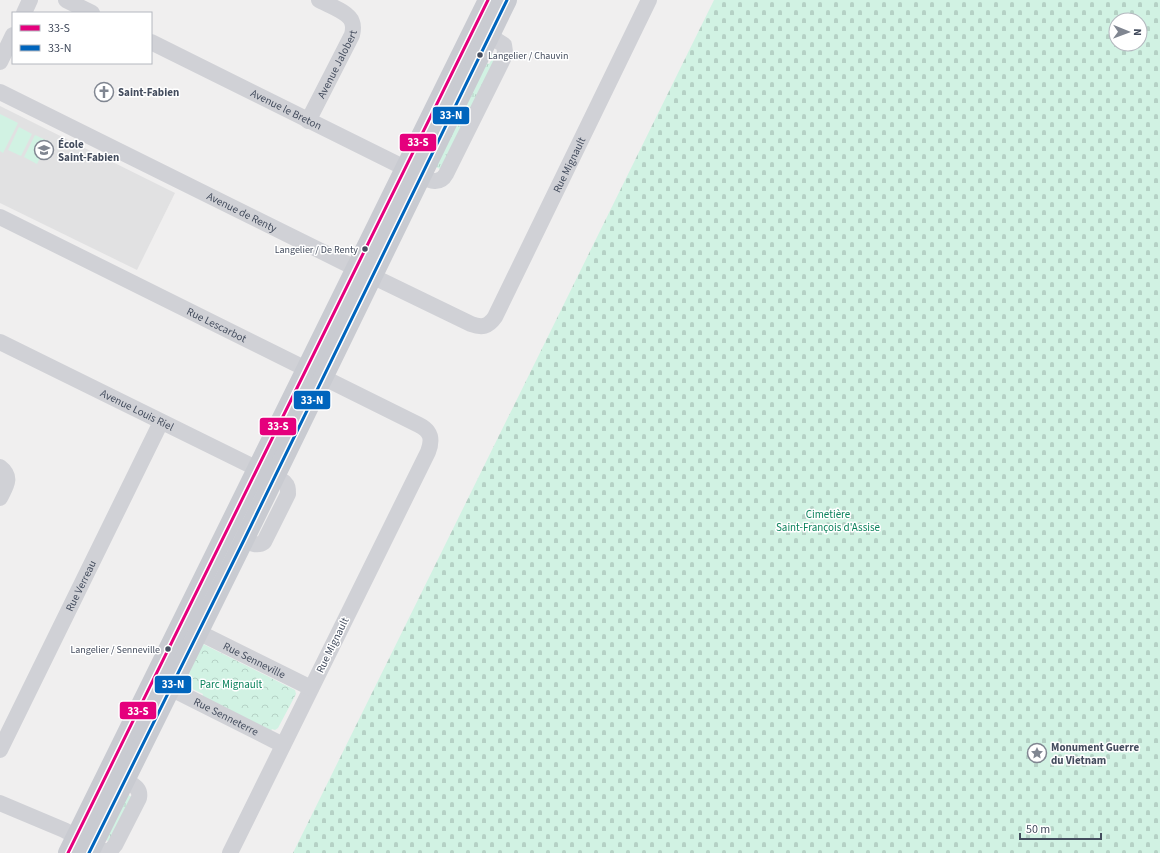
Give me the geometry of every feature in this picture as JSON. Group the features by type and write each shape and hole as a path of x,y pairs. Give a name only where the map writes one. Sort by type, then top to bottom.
{"main road":[{"path":"82,847 413,172 488,0"},
{"path":"413,172 490,36 507,0"},
{"path":"82,847 125,780 244,540 266,474"}],"street":[{"path":"24,12 30,0"},
{"path":"66,0 90,12"},
{"name":"Avenue Jalobert","path":"308,120 352,35 353,27 352,20 348,16 319,0"},
{"name":"Rue Mignault","path":"485,326 495,317 649,0"},
{"path":"0,62 12,37"},
{"name":"Avenue le Breton","path":"152,42 413,172"},
{"name":"Avenue de Renty","path":"0,92 364,273 471,324 481,327 485,326"},
{"name":"Rue Lescarbot","path":"0,217 424,428 428,431 430,436"},
{"name":"Avenue Louis Riel","path":"0,342 266,474"},
{"name":"Rue Verreau","path":"0,750 161,422"},
{"name":"Rue Mignault","path":"230,853 428,452 431,442 430,436"},
{"path":"0,467 8,476 8,482 0,498"},
{"name":"Rue Senneville","path":"198,632 311,688"},
{"name":"Rue Senneterre","path":"170,688 283,745"},
{"path":"0,803 64,830 82,847"}],"shaded area":[{"name":"École Saint-Fabien","path":"0,106 175,193 137,270 0,203"}],"green space":[{"name":"Cimetière Saint-François d'Assise","path":"714,0 1160,0 1160,853 293,853"},
{"path":"491,54 497,57 442,170 436,167 487,63 489,64 492,59 490,58"},
{"path":"0,114 18,123 3,153 0,151"},
{"path":"19,127 32,134 21,156 8,150"},
{"path":"35,135 48,141 37,164 24,157"},
{"name":"Parc Mignault","path":"203,644 295,690 296,694 278,728 275,730 272,729 271,731 202,697 203,694 184,685"},
{"path":"128,795 132,797 110,842 106,840"}],"transit line":[{"name":"33-S","path":"68,853 488,0"},
{"name":"33-N","path":"89,853 244,540 507,0"}],"place":[{"name":"Langelier / Chauvin","path":"480,55"},
{"name":"Saint-Fabien","path":"104,92"},
{"name":"École Saint-Fabien","path":"44,150"},
{"name":"Langelier / De Renty","path":"365,249"},
{"name":"Langelier / Senneville","path":"168,649"},
{"name":"Monument Guerre du Vietnam","path":"1037,753"}]}
